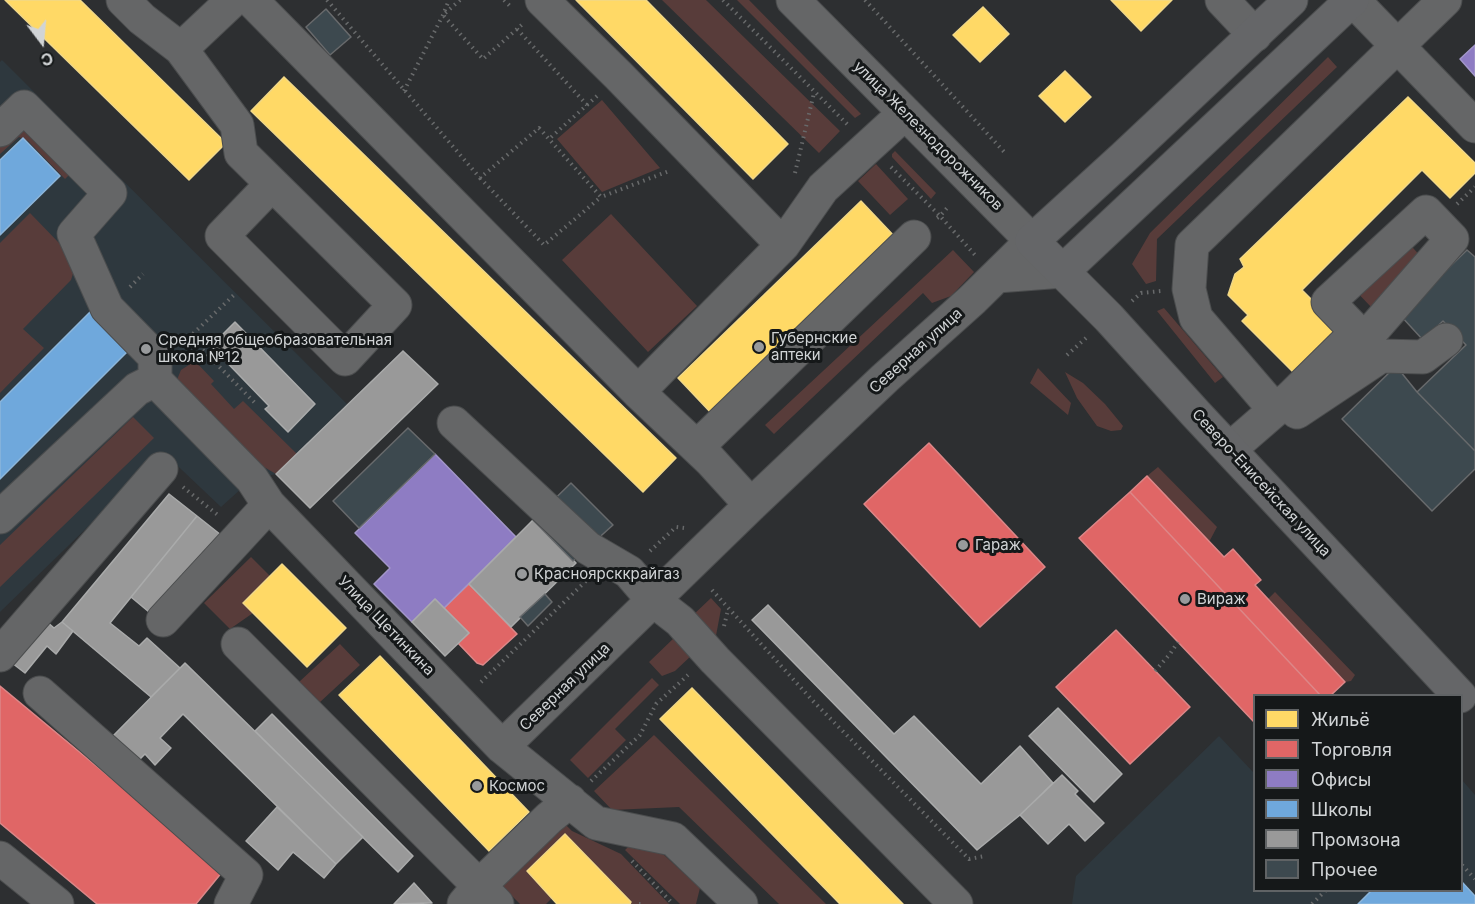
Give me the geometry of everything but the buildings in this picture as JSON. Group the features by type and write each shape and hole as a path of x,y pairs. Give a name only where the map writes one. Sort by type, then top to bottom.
{"main road":[{"path":"1032,241 1292,0"},
{"path":"1063,271 1353,0"},
{"name":"улица Железнодорожников","path":"1032,241 1063,271"},
{"name":"Северо-Енисейская улица","path":"1063,271 1458,694"},
{"name":"Северо-Енисейская улица","path":"1463,699 1475,712"}],"street":[{"path":"123,0 142,19 181,49 237,125 241,153 395,305 345,359 222,236 272,184"},
{"path":"181,49 233,0"},
{"path":"251,0 638,392 697,447 751,505"},
{"path":"542,0 702,160 783,245"},
{"name":"улица Железнодорожников","path":"793,0 1032,241"},
{"path":"1222,0 1255,35"},
{"path":"1353,0 1475,126"},
{"path":"1445,0 1192,244 1189,289 1196,318 1275,410 1296,412 1381,356 1423,357 1446,340"},
{"path":"0,130 24,107 110,193 74,234 107,308 155,357 155,380 137,389 0,517"},
{"path":"638,392 783,245 823,188 904,113"},
{"path":"697,447 914,237"},
{"name":"Северная улица","path":"502,747 751,505 1032,241"},
{"path":"997,276 1063,271"},
{"path":"1230,450 1291,397 1357,332"},
{"name":"Улица Щетинкина","path":"155,380 252,479 269,505 502,747 596,823 674,839 741,904"},
{"path":"454,423 588,548 629,572 653,600 680,621 956,904"},
{"path":"0,655 162,469"},
{"path":"163,620 269,505"},
{"path":"238,644 480,898 549,818 570,801"},
{"path":"40,693 246,875 231,904"},
{"path":"0,858 57,904"}],"path":[{"path":"327,0 480,178 544,245 601,197 702,160"},
{"path":"404,91 449,0"},
{"path":"443,15 460,0"},
{"path":"443,15 483,59 524,22 504,0"},
{"path":"723,0 940,216 947,208"},
{"path":"865,0 1006,154"},
{"path":"517,29 588,105 549,139"},
{"path":"793,182 814,92"},
{"path":"480,178 539,128 601,197"},
{"path":"1132,301 1140,293 1156,291"},
{"path":"155,380 162,363 235,294"},
{"path":"190,337 256,404"},
{"path":"1067,355 1086,338"},
{"path":"162,469 218,515"},
{"path":"650,551 676,527 688,529"},
{"path":"459,703 608,560"},
{"path":"712,590 813,701 969,859 985,856"},
{"path":"1155,670 1178,642"},
{"path":"570,801 640,735 656,704 711,654"},
{"path":"1463,867 1475,879"},
{"path":"1312,904 1325,892"}],"shaded area":[{"path":"662,0 706,0 840,131 819,153"},
{"path":"737,0 749,0 861,114 855,118"},
{"path":"1328,57 1337,67 1157,239 1156,281 1146,284 1132,264 1150,233"},
{"name":"Средняя общеобразовательная школа №12","path":"2,60 347,404 276,474 252,479 221,507 164,453 0,612 0,62"},
{"path":"602,100 660,168 602,192 557,139"},
{"path":"23,124 75,169 65,179 28,141 19,137 0,154 0,142"},
{"path":"895,151 936,193 931,199 892,157"},
{"path":"876,164 908,199 890,215 858,181"},
{"path":"30,213 76,264 71,280 23,329 44,348 0,393 0,243"},
{"path":"611,214 697,306 648,352 562,260"},
{"path":"1405,239 1423,259 1371,307 1352,287"},
{"path":"953,250 974,272 951,296 932,303 923,293 774,434 765,425"},
{"path":"1164,308 1223,377 1215,383 1157,311"},
{"path":"195,361 214,381 211,384 234,409 243,401 297,454 276,474 252,460 176,382 181,370"},
{"path":"1038,368 1071,403 1068,415 1030,383"},
{"path":"1065,372 1083,383 1105,404 1123,426 1121,430 1111,431 1097,426 1077,398"},
{"path":"133,417 154,438 0,587 0,545"},
{"path":"1158,467 1217,527 1209,542 1147,476"},
{"path":"251,557 270,576 243,602 253,613 230,629 204,603"},
{"path":"1275,592 1355,675 1351,681 1345,682 1268,599"},
{"path":"711,598 721,609 715,641 692,616"},
{"path":"675,637 692,655 675,671 662,676 649,662"},
{"path":"340,644 360,665 319,703 299,682"},
{"path":"652,678 659,685 615,729 626,740 588,778 570,760"},
{"path":"654,735 826,904 779,904 679,807 612,810 594,791"},
{"path":"1219,736 1253,772 1253,892 1463,892 1463,781 1475,795 1475,904 1072,904 1076,876"},
{"path":"562,821 572,831 621,854 669,904 630,904 631,902 565,834 527,871 553,897 546,904 520,904 499,883"},
{"path":"631,844 664,855 700,888 696,904 680,904 625,850"}],"place":[{"name":"Губернские аптеки","path":"759,347"},
{"name":"Средняя общеобразовательная школа №12","path":"146,349"},
{"name":"Гараж","path":"963,545"},
{"name":"Красноярсккрайгаз","path":"522,574"},
{"name":"Вираж","path":"1185,599"},
{"name":"Космос","path":"477,786"}]}
